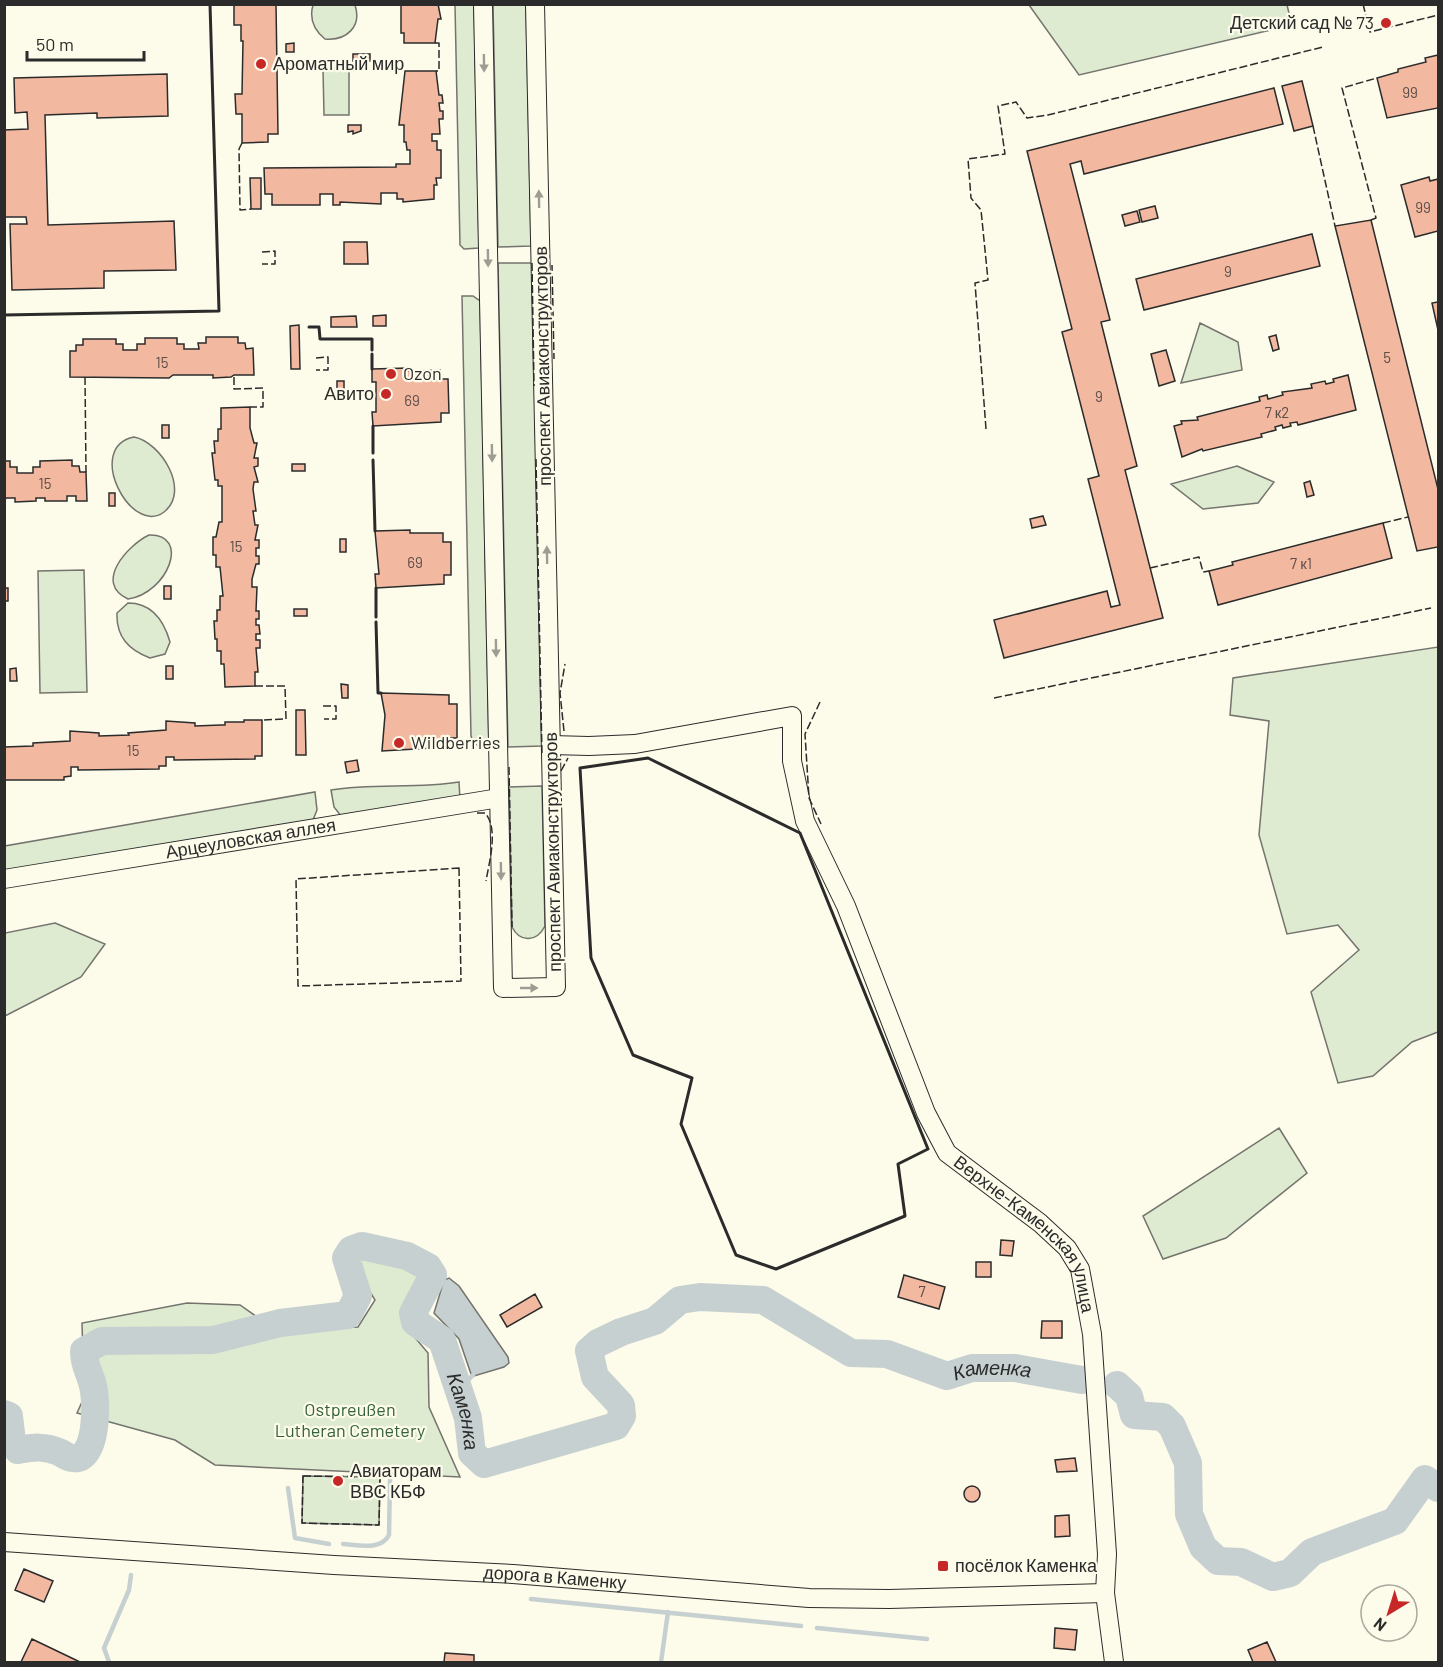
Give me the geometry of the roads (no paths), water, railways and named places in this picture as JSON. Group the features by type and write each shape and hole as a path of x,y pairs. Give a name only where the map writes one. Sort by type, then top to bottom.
{"street":[{"name":"проспект Авиаконструкторов","path":"483,4 503,988 556,987 536,4"},
{"name":"Верхне-Каменская улица","path":"551,745 635,744 792,716 792,761 805,821 846,906 926,1113 947,1153 1040,1223 1067,1248 1080,1269 1086,1290 1096,1374 1107,1554 1106,1593 1114,1662"},
{"name":"Арцеуловская аллея","path":"4,879 42,875 499,798"},
{"name":"дорога в Каменку","path":"4,1542 334,1565 513,1574 809,1598 889,1599 1106,1593"}],"waterway":[{"name":"Каменка","path":"4,1414 9,1416 12,1442 18,1450 44,1448 70,1458 81,1457 87,1451 91,1441 95,1417 92,1381 84,1351 102,1341 213,1340 280,1323 348,1315 358,1296 346,1258 351,1250 362,1246 407,1256 428,1267 433,1275 413,1313 415,1322 442,1340 468,1418 472,1453 484,1464 616,1426 622,1416 621,1405 595,1377 589,1351 598,1343 621,1332 655,1321 680,1300 700,1297 763,1300 851,1353 887,1354 947,1376 972,1368 1015,1368 1082,1380"},
{"path":"460,1389 473,1375"},
{"name":"Каменка","path":"1117,1385 1129,1396 1134,1415 1163,1417 1172,1426 1188,1463 1189,1514 1203,1547 1218,1561 1241,1562 1273,1577 1290,1573 1312,1552 1395,1521 1425,1479 1438,1488"},
{"path":"343,1544 375,1545 381,1543 389,1535 390,1480"},
{"path":"288,1488 295,1538 329,1544"},
{"path":"109,1662 104,1648 129,1590 131,1575"},
{"path":"531,1599 801,1626"},
{"path":"661,1662 668,1612"},
{"path":"817,1628 927,1639"}],"place":[{"name":"Детский сад № 73","path":"1386,23"},
{"name":"Ароматный мир","path":"261,64"},
{"name":"Ozon","path":"391,374"},
{"name":"Авито","path":"386,394"},
{"name":"Wildberries","path":"399,743"},
{"name":"Авиаторам ВВС КБФ","path":"338,1481"},
{"name":"посёлок Каменка","path":"943,1566"}],"park label":[{"name":"Ostpreußen Lutheran Cemetery","path":"350,1420"}]}
